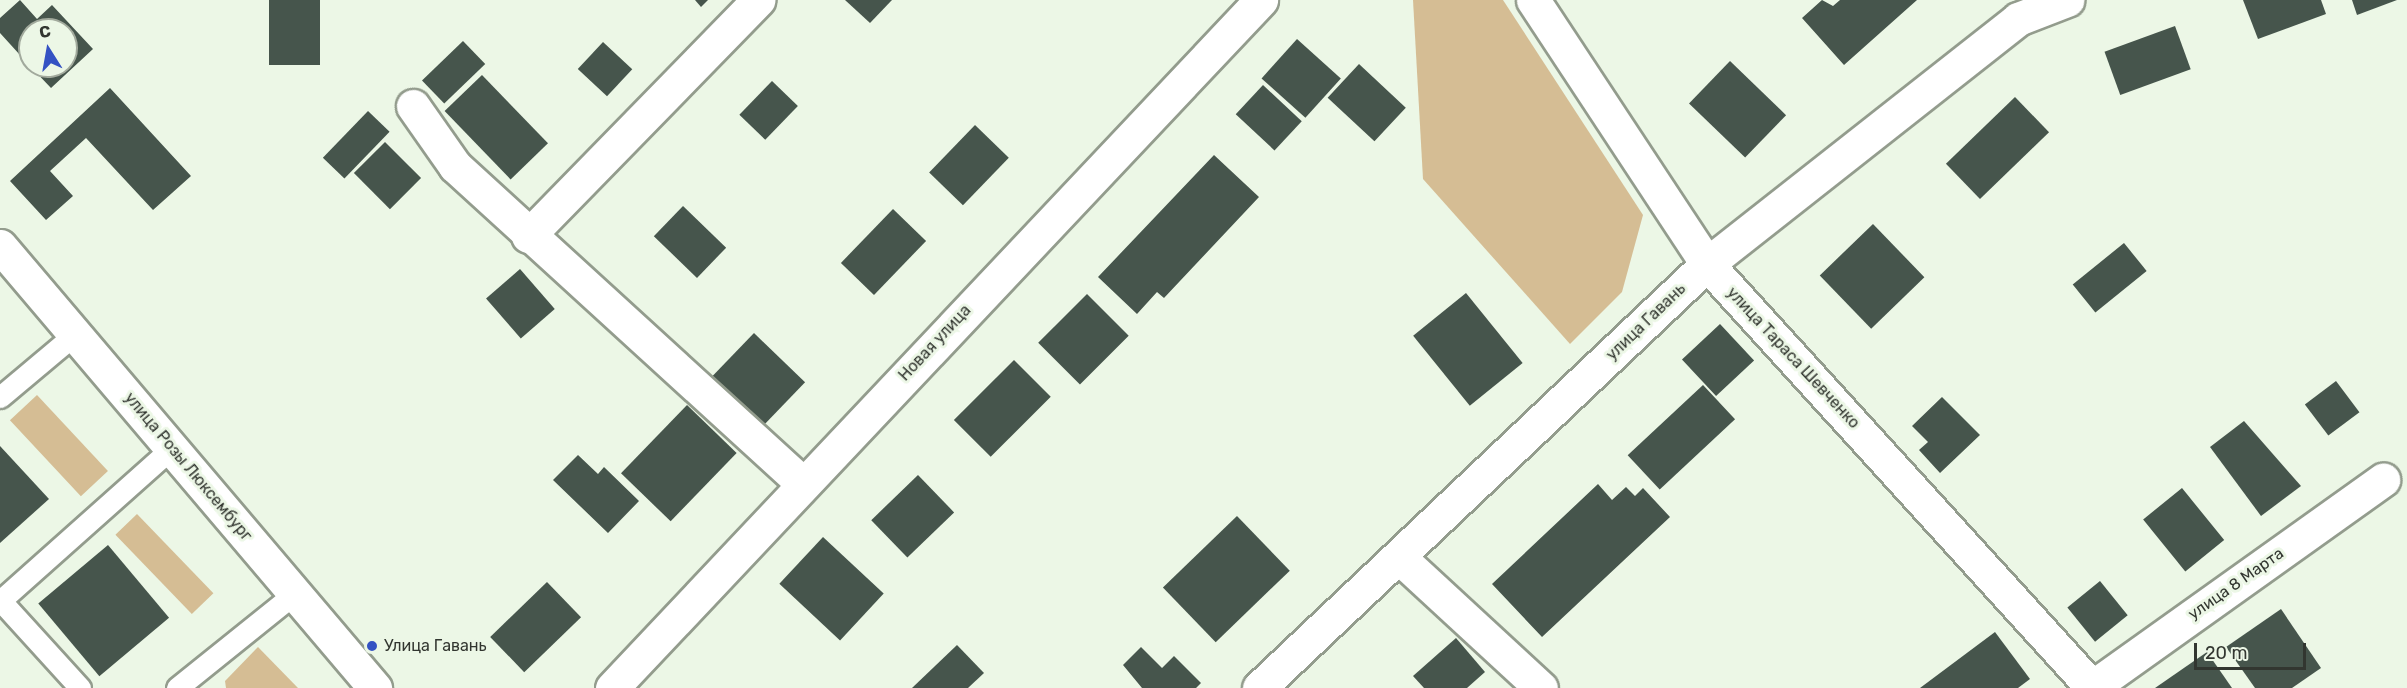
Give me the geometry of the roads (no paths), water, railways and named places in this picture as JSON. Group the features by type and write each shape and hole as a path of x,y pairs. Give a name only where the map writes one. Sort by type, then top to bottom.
{"street":[{"path":"528,236 758,0"},
{"name":"Новая улица","path":"612,688 802,483 1261,0"},
{"name":"улица Тараса Шевченко","path":"1533,0 1707,264 2091,687"},
{"name":"улица Гавань","path":"1259,688 1707,264 2018,19 2067,0"},
{"path":"413,106 455,166 528,236 802,483"},
{"name":"улица Розы Люксембург","path":"0,246 375,688"},
{"name":"улица 8 Марта","path":"2091,687 2383,480"},
{"path":"1400,557 1541,688"}],"lane":[{"path":"0,397 75,334"},
{"path":"80,688 0,601 172,448"},
{"path":"177,688 295,593"}],"place":[{"name":"Улица Гавань","path":"372,646"}]}
